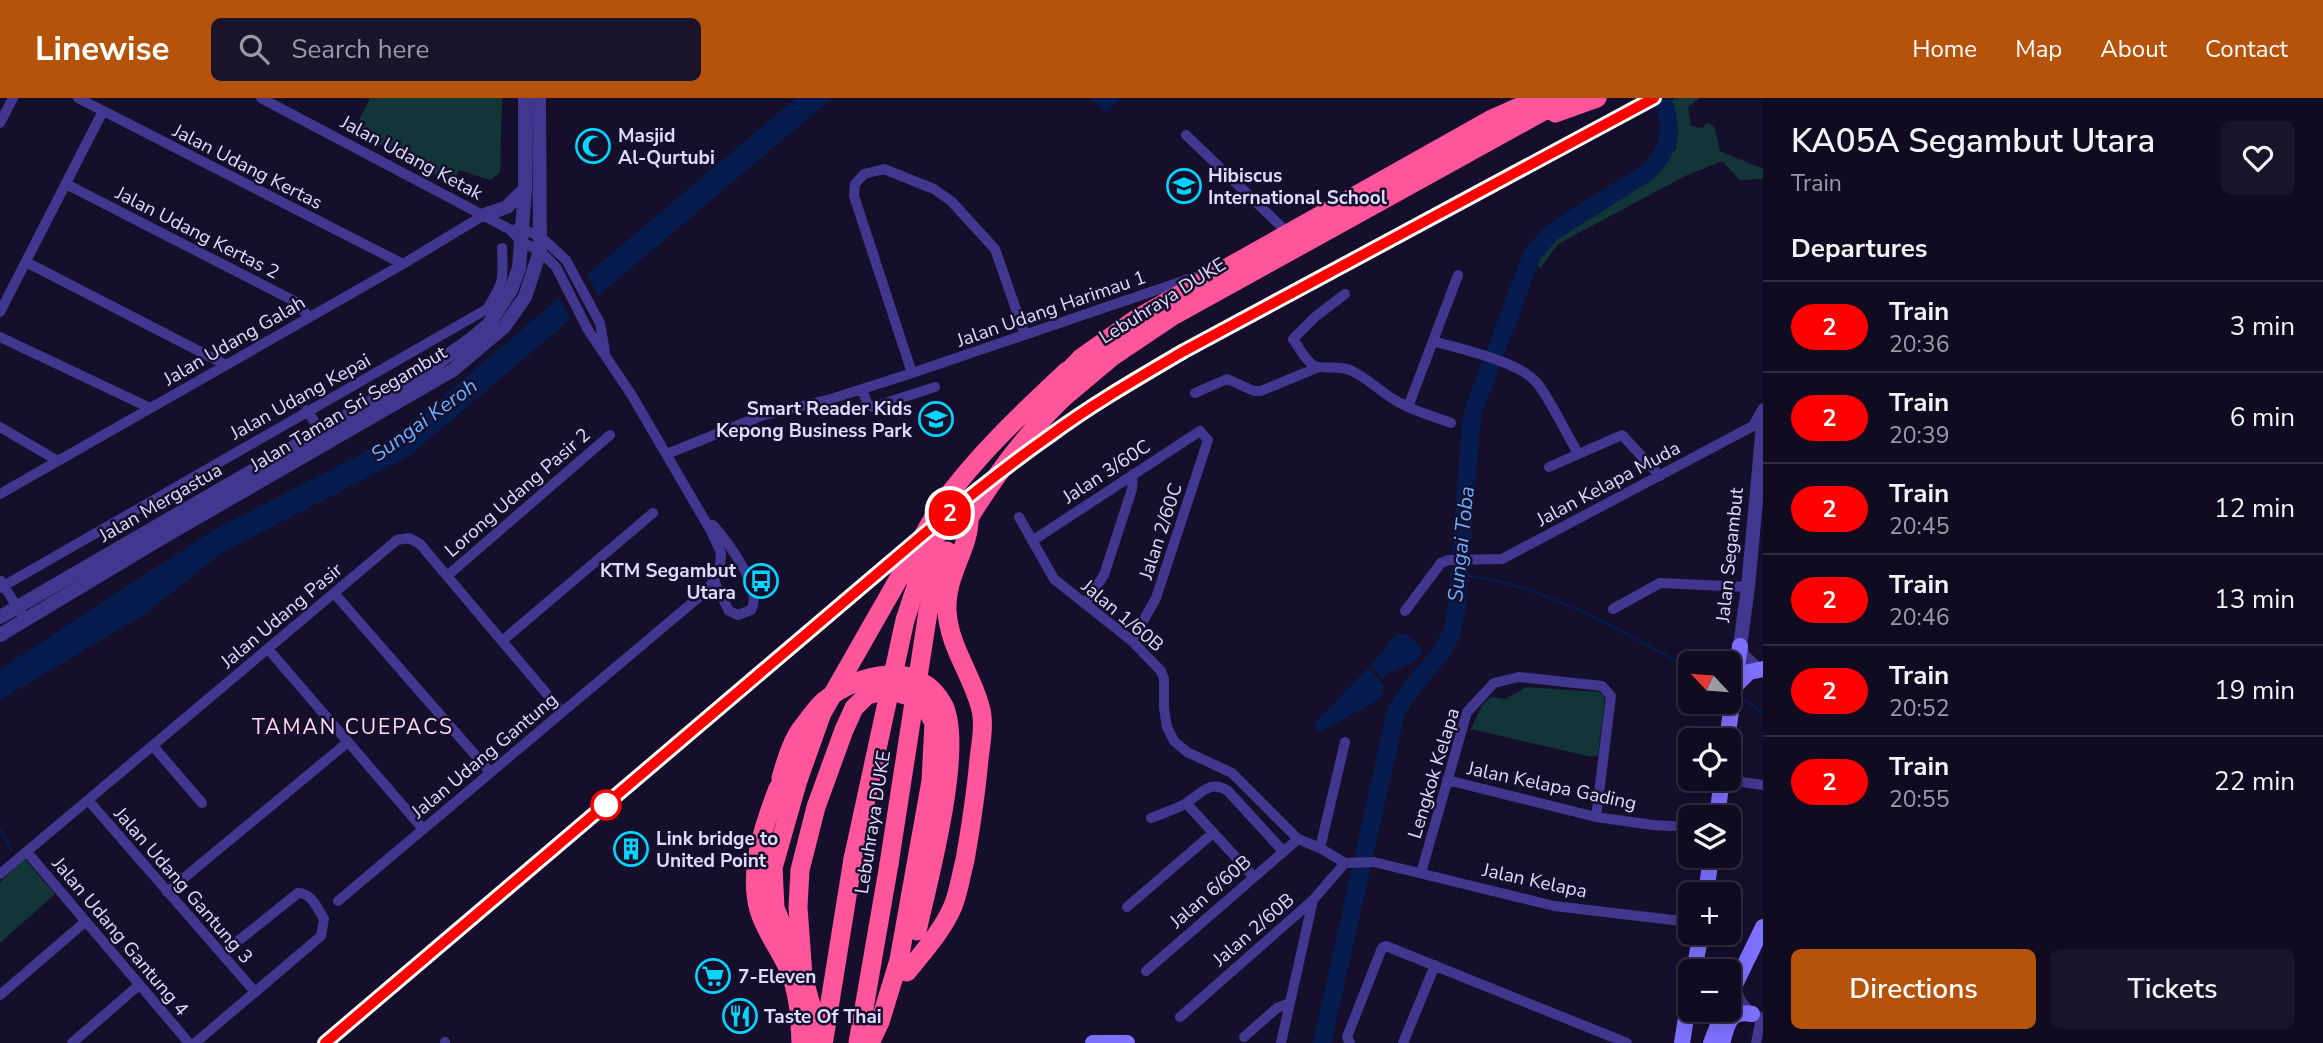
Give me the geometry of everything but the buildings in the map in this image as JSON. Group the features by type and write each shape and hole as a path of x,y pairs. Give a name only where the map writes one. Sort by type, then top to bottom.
{"highway":[{"name":"Lebuhraya DUKE","path":"821,1043 853,859 913,593 938,534 957,503 1005,439 1081,358 1136,319 1490,120 1539,98"},
{"name":"Lebuhraya DUKE","path":"858,1043 928,612 936,580 949,546 959,529 1017,448 1050,411 1089,374 1142,335 1567,98"},
{"path":"1527,120 1545,118 1597,98"},
{"path":"821,1043 803,976 775,908 773,868 798,780 822,713 939,508 961,479 1004,432 1067,371"},
{"path":"903,966 946,919 952,908 959,889 975,807 982,734 981,707 949,631 947,609 947,592 969,528 969,518"},
{"path":"801,1043 798,1006 792,978 759,910 755,889 758,855 779,783 801,727 824,701 848,686 865,679 895,673 915,679 932,690 944,706 950,731 946,791 928,885 893,999 876,1043"},
{"path":"803,976 797,907 800,870 810,830 844,730 854,708 867,695 888,690 915,698 926,708 934,723 931,781 903,966 870,1043"}],"main road":[{"name":"Jalan Segambut","path":"1739,651 1740,646"},
{"path":"1741,678 1760,669"},
{"path":"1741,972 1763,927"},
{"path":"1723,1043 1733,1016 1740,1013 1759,1017"},
{"path":"1682,1043 1685,1022"},
{"path":"1711,1043 1719,1022"},
{"path":"1093,1043 1127,1043"}],"street":[{"path":"0,123 13,98"},
{"name":"Jalan Udang Kertas","path":"78,98 402,264"},
{"name":"Jalan Taman Sri Segambut","path":"242,477 430,368 489,324 511,290 519,268 518,233 525,189 525,98"},
{"name":"Jalan Taman Sri Segambut","path":"0,617 21,614 164,536 453,370 496,334 517,311 531,281 540,244 539,98"},
{"name":"Jalan Udang Ketak","path":"268,100 540,244"},
{"path":"0,312 103,111"},
{"name":"Jalan Udang Harimau 1","path":"667,454 761,416 862,389 1202,275 1502,111"},
{"path":"1186,135 1285,230"},
{"path":"912,373 854,196 855,184 864,174 884,169 934,189 951,201 995,249 1025,335"},
{"name":"Jalan Udang Kertas 2","path":"66,184 299,303 309,318"},
{"path":"484,215 508,207 525,189"},
{"name":"Jalan Udang Galah","path":"0,494 484,215"},
{"path":"540,244 566,260 600,323 606,354"},
{"path":"540,244 556,267 588,330 606,354 667,454 718,544 720,565 714,581 729,611 738,615 747,613 754,606 755,596 737,554 699,509"},
{"name":"Jalan Udang Kepai","path":"1,585 487,309 500,288 505,270 502,248"},
{"path":"26,262 226,365"},
{"path":"1408,407 1458,275"},
{"path":"1319,367 1310,364 1293,339 1315,317 1345,294"},
{"path":"0,337 150,408"},
{"path":"1433,341 1501,362 1536,382 1578,453"},
{"path":"1195,393 1227,379 1254,391 1261,391 1319,367 1339,366 1367,377 1392,399 1451,423"},
{"path":"862,389 867,403 873,407 935,387"},
{"path":"1760,425 1763,408"},
{"path":"307,411 320,431"},
{"name":"Jalan Kelapa Muda","path":"1405,611 1441,563 1449,560 1502,559 1760,425"},
{"name":"Jalan Segambut","path":"1740,646 1748,587 1760,425"},
{"path":"0,427 58,461"},
{"name":"Jalan 3/60C","path":"1032,541 1200,431"},
{"name":"Jalan 2/60C","path":"1132,641 1156,598 1204,453 1208,440 1200,431"},
{"name":"Lorong Udang Pasir 2","path":"447,576 610,435"},
{"path":"1549,467 1622,435 1660,476"},
{"path":"1085,604 1104,575 1132,489 1133,474"},
{"name":"Jalan Mergastua","path":"97,560 242,477"},
{"path":"502,641 653,513"},
{"name":"Jalan 1/60B","path":"1018,517 1054,579 1132,641 1161,671 1164,679 1167,727 1174,741 1187,752 1232,773 1298,839 1348,863"},
{"name":"Jalan Udang Pasir","path":"0,874 397,540 409,538 419,544 562,712"},
{"name":"Jalan Taman Sri Segambut","path":"0,635 21,614 97,560"},
{"path":"720,565 736,563 743,570"},
{"name":"Jalan Udang Gantung","path":"338,901 705,592 714,581"},
{"path":"1613,609 1660,583 1748,587"},
{"path":"1,585 21,614"},
{"path":"334,593 490,772"},
{"path":"1740,646 1743,656 1760,669"},
{"path":"268,649 423,829"},
{"name":"Lengkok Kelapa","path":"1421,873 1467,712 1494,683 1519,677 1602,686 1611,696 1596,817"},
{"path":"167,892 348,742"},
{"path":"1321,848 1345,742"},
{"path":"153,746 202,803"},
{"path":"1221,786 1232,773"},
{"name":"Jalan Kelapa Gading","path":"1447,780 1596,817 1678,826"},
{"path":"1741,782 1763,786"},
{"path":"1151,818 1186,803 1209,787 1221,786 1228,790 1283,851"},
{"name":"Jalan Udang Gantung 3","path":"88,800 255,992"},
{"path":"1186,803 1254,877"},
{"path":"1127,907 1213,833"},
{"name":"Jalan 6/60B","path":"1146,971 1298,839"},
{"name":"Jalan Udang Gantung 4","path":"27,852 189,1043"},
{"name":"Jalan Kelapa","path":"1348,863 1374,862 1554,906 1678,921"},
{"name":"Jalan 2/60B","path":"1180,1017 1313,900 1348,863"},
{"path":"195,1043 321,936 324,919 311,897 298,893 222,954"},
{"path":"1281,1043 1313,900"},
{"path":"0,995 85,922"},
{"path":"1350,1043 1347,1037 1382,948 1386,946 1602,1038 1627,1043"},
{"path":"1403,1043 1434,965"},
{"path":"72,1043 139,985"},
{"path":"1741,1001 1759,1017 1756,1043"},
{"path":"1244,1037 1277,1008 1290,1003"}],"green space":[{"path":"370,98 502,98 500,173 490,180 459,170 453,185 354,130"},
{"path":"1700,98 1688,107 1691,126 1703,128 1706,123 1714,126 1720,151 1763,169 1763,179 1740,180 1722,161 1685,176 1558,244 1540,269 1536,259 1556,234 1647,180 1676,149 1677,128 1672,100"},
{"path":"1194,173 1202,180 1179,204 1171,196"},
{"path":"1526,687 1599,692 1605,697 1598,756 1471,729 1482,705 1491,697 1506,699"},
{"path":"25,859 55,894 0,943 0,882"}],"water":[{"name":"Sungai Keroh","path":"796,98 832,98 409,456 223,552 142,616 0,700 0,669 212,531 396,436"},
{"path":"1089,98 1121,98 1106,112"},
{"path":"1405,634 1413,639 1423,652 1415,661 1387,674 1384,679 1371,665 1396,635"},
{"path":"1370,669 1384,685 1380,699 1320,732 1314,726 1315,723"}],"pier":[{"path":"586,273 600,298 572,322 559,296"}],"waterway":[{"name":"Sungai Toba","path":"1322,1043 1396,712 1451,635 1457,606 1471,424 1475,406 1532,255 1551,233 1648,172 1656,163 1666,147 1669,129 1662,98"},
{"path":"1460,575 1491,580 1550,598 1579,610 1678,662"},
{"path":"1741,698 1763,713"},
{"path":"0,828 11,849"}],"railway":[{"path":"325,1043 944,517 1031,450 1121,389 1184,351 1654,98"}],"train":[{"name":"2","path":"325,1043 925,533 990,479 1050,435 1121,388 1184,351 1654,98"}],"place":[{"name":"Masjid Al-Qurtubi","path":"593,146"},
{"name":"Hibiscus International School","path":"1184,186"},
{"name":"Smart Reader Kids Kepong Business Park","path":"936,419"},
{"name":"KTM Segambut Utara","path":"761,581"},
{"name":"Link bridge to United Point","path":"631,849"},
{"name":"7-Eleven","path":"713,976"},
{"name":"Taste Of Thai","path":"740,1016"}],"district":[{"name":"TAMAN CUEPACS","path":"353,727"}]}
